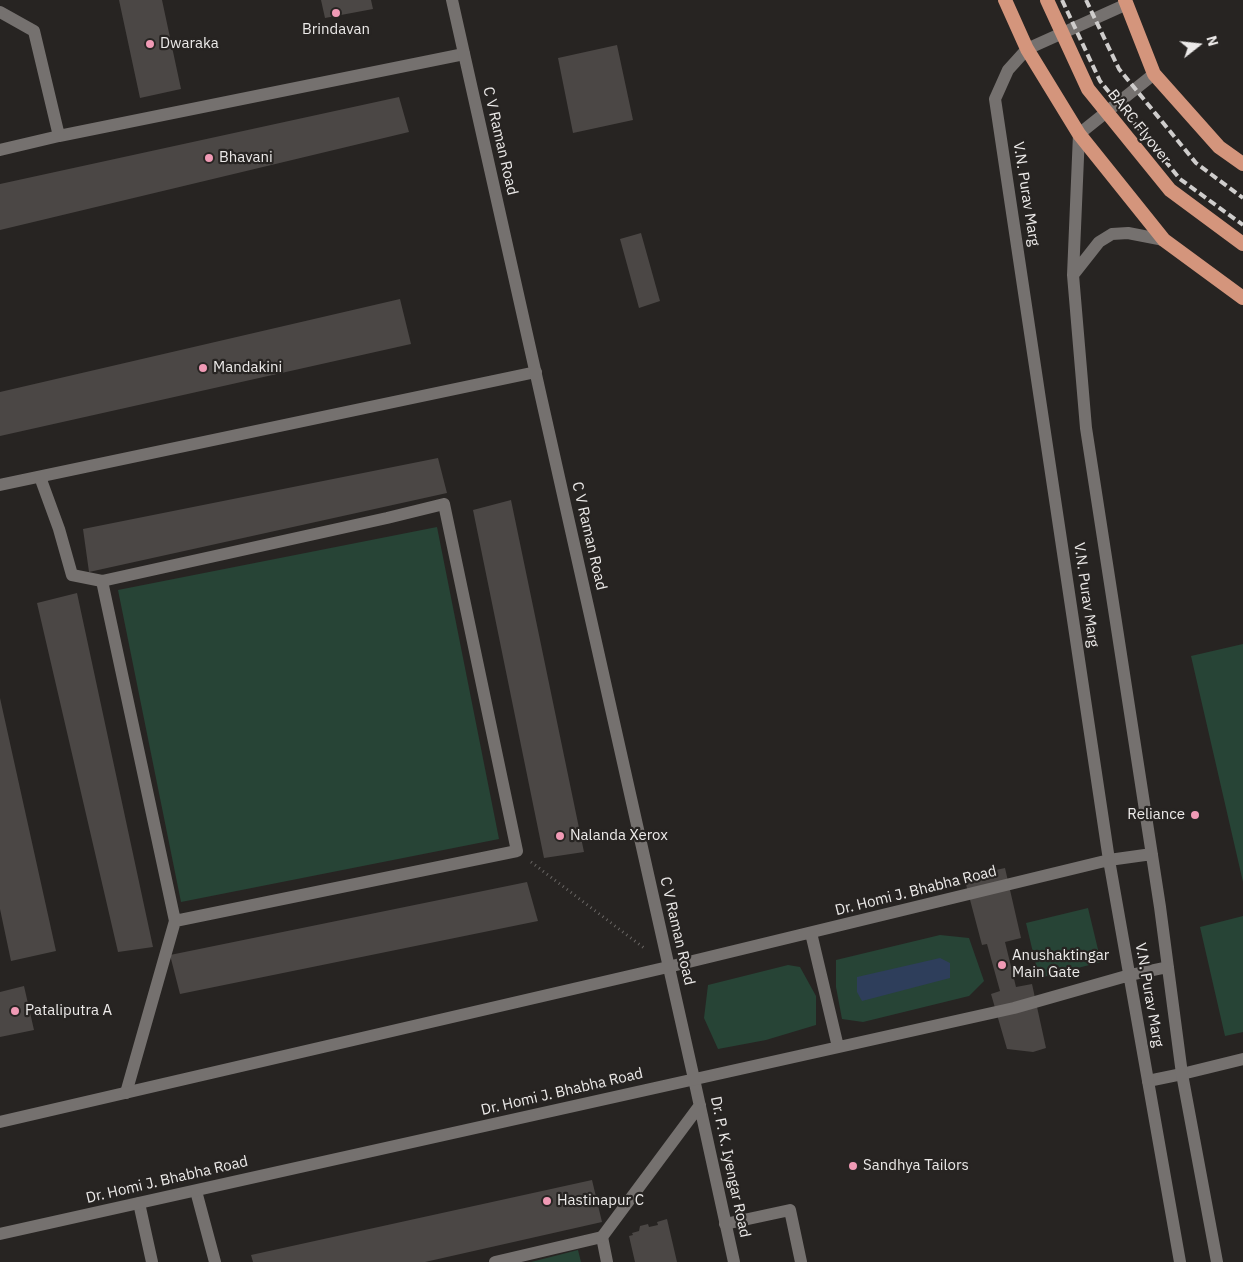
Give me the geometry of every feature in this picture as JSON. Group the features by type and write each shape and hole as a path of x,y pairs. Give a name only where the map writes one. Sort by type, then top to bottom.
{"highway":[{"path":"1005,0 1027,49 1079,134 1164,240 1243,298"},
{"name":"BARC Flyover","path":"1047,0 1088,89 1170,190 1243,244"},
{"path":"1126,2 1154,74 1219,147 1243,164"}],"street":[{"name":"C V Raman Road","path":"452,0 694,1079"},
{"name":"V.N. Purav Marg","path":"1126,2 1027,49 1008,70 995,99 1109,860 1180,1262"},
{"path":"0,12 34,31 59,136"},
{"path":"0,150 59,136 464,54"},
{"path":"1079,134 1154,74"},
{"name":"V.N. Purav Marg","path":"1079,134 1073,275 1086,428 1152,854 1182,1074 1217,1262"},
{"path":"1073,275 1099,242 1112,234 1128,233 1164,240"},
{"path":"0,485 536,372"},
{"path":"40,477 59,529 72,575 102,581 444,504 517,851 175,921"},
{"path":"102,581 175,921 126,1093"},
{"name":"Dr. Homi J. Bhabha Road","path":"0,1122 668,967 1109,860 1152,854"},
{"path":"811,933 838,1047"},
{"name":"Dr. Homi J. Bhabha Road","path":"0,1234 1014,1008 1130,975 1168,967"},
{"path":"1148,1081 1243,1059"},
{"name":"Dr. P. K. Iyengar Road","path":"694,1079 734,1262"},
{"path":"495,1262 602,1237 700,1105"},
{"path":"196,1191 215,1262"},
{"path":"139,1203 152,1262"},
{"path":"725,1224 790,1210 801,1262"},
{"path":"602,1237 607,1262"}],"path":[{"path":"517,851 668,967"}],"green space":[{"path":"437,527 499,839 181,902 118,590"},
{"path":"1243,644 1243,882 1191,656"},
{"path":"1088,908 1101,962 1039,978 1026,923"},
{"path":"1243,916 1243,1032 1225,1036 1200,927"},
{"path":"940,935 969,938 984,981 969,996 863,1022 842,1019 836,987 836,960"},
{"path":"788,965 800,967 816,996 816,1025 766,1040 718,1049 704,1018 708,985"},
{"path":"578,1250 581,1262 531,1262"}],"water":[{"path":"940,958 950,963 950,978 862,1001 857,992 857,977"}],"building":[{"name":"Dwaraka","path":"119,0 162,0 181,89 140,98"},
{"name":"Brindavan","path":"321,0 371,0 373,9 325,18"},
{"path":"617,45 633,120 573,133 558,58"},
{"name":"Bhavani","path":"399,97 409,132 0,230 0,184"},
{"path":"641,233 660,301 639,308 620,239"},
{"name":"Mandakini","path":"400,299 411,344 0,436 0,392"},
{"path":"438,458 447,493 89,572 83,529"},
{"path":"511,500 584,852 544,858 473,510"},
{"path":"77,593 153,947 118,952 37,603"},
{"path":"0,698 56,951 11,961 0,909"},
{"name":"Anushaktingar Main Gate","path":"1005,868 1021,938 1005,942 1016,987 1032,984 1046,1048 1033,1052 1007,1049 991,994 1000,991 987,944 982,945 964,877"},
{"path":"527,882 538,921 180,994 170,955"},
{"name":"Pataliputra A","path":"24,986 34,1030 0,1037 0,992"},
{"name":"Hastinapur C","path":"592,1180 602,1222 425,1262 253,1262 251,1255"},
{"path":"667,1219 677,1262 635,1262 629,1236 639,1231 640,1226 648,1224 649,1227 658,1225 657,1222"}],"railway":[{"path":"1062,0 1100,81 1180,179 1243,225"},
{"path":"1086,0 1119,69 1196,163 1243,198"}],"place":[{"name":"Brindavan","path":"336,13"},
{"name":"Dwaraka","path":"150,44"},
{"name":"Bhavani","path":"209,158"},
{"name":"Mandakini","path":"203,368"},
{"name":"Reliance","path":"1195,815"},
{"name":"Nalanda Xerox","path":"560,836"},
{"name":"Anushaktingar Main Gate","path":"1002,965"},
{"name":"Pataliputra A","path":"15,1011"},
{"name":"Sandhya Tailors","path":"853,1166"},
{"name":"Hastinapur C","path":"547,1201"}]}
